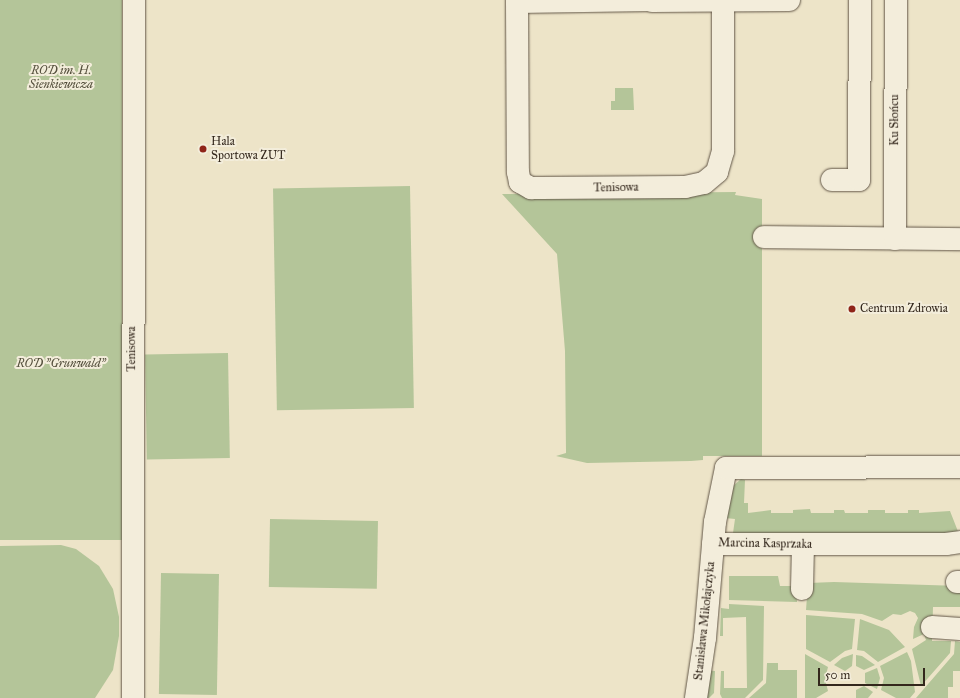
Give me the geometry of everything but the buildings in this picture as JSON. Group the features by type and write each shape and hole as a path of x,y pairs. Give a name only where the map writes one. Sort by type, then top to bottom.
{"street":[{"name":"Tenisowa","path":"133,698 134,0"},
{"name":"Tenisowa","path":"723,0 723,151 717,172 704,183 685,187 531,188 520,182 516,137 517,1 652,1 723,0 789,0"},
{"path":"832,180 859,180 860,0"},
{"name":"Ku Słońcu","path":"895,239 896,0"},
{"path":"764,237 960,240"},
{"name":"Marcina Kasprzaka","path":"960,467 726,468 712,544 946,544 960,542"},
{"name":"Stanisława Mikołajczyka","path":"696,698 707,615 712,544"},
{"path":"803,545 808,584"},
{"path":"932,627 960,629"}],"green space":[{"name":"ROD \"Grunwald\"","path":"0,0 122,0 122,540 0,540"},
{"path":"615,88 633,88 634,110 611,110 611,101 615,101"},
{"path":"410,186 414,408 277,410 273,188"},
{"path":"736,192 735,195 762,199 762,456 703,456 703,460 691,461 587,463 556,456 566,453 565,351 557,254 502,194"},
{"path":"228,353 230,458 147,459 145,354"},
{"path":"741,479 745,480 744,503 748,503 748,513 771,510 771,513 793,513 793,510 810,509 811,513 834,513 834,510 844,510 845,513 868,513 868,510 885,510 885,513 908,513 908,510 919,510 919,513 950,511 959,534 732,540 735,519 725,518 732,487"},
{"path":"270,519 378,521 377,589 269,587"},
{"path":"61,545 76,549 99,566 113,589 119,617 119,636 113,670 95,698 0,698 0,546"},
{"path":"161,573 219,574 217,695 159,694"},
{"path":"729,576 778,576 780,586 796,586 797,602 729,600"},
{"path":"834,582 960,586 960,607 933,607 932,641 951,641 950,653 921,686 912,649 926,640 924,634 913,639 914,627 918,618 915,613 910,611 901,615 893,614 882,621 862,614 806,610 808,583"},
{"path":"729,604 764,606 763,680 745,698 722,698 720,694 721,671 724,671 724,688 747,688 746,617 723,618 723,636 720,636 721,608 729,609"},
{"path":"806,615 855,619 852,649 845,651 830,662 806,649"},
{"path":"860,619 889,630 905,647 878,662 864,651 857,650"},
{"path":"955,641 960,642 960,671 953,671 953,687 948,687 948,698 916,698 954,654"},
{"path":"907,652 911,661 915,692 910,698 896,698 881,690 884,678 880,666"},
{"path":"805,654 828,667 825,679 828,691 816,698 805,698"},
{"path":"853,654 852,666 845,671 834,665 842,658"},
{"path":"856,655 862,656 875,665 864,670 856,666"},
{"path":"767,663 778,663 778,670 797,670 797,698 749,698 766,683"},
{"path":"877,668 880,678 877,689 865,683 865,673"},
{"path":"704,670 715,671 714,693 709,698 699,698"},
{"path":"864,686 873,692 868,698 856,698 856,690"}],"place":[{"name":"Hala Sportowa ZUT","path":"203,149"},
{"name":"Centrum Zdrowia","path":"852,309"}],"park label":[{"name":"ROD im. H. Sienkiewicza","path":"61,78"}]}
